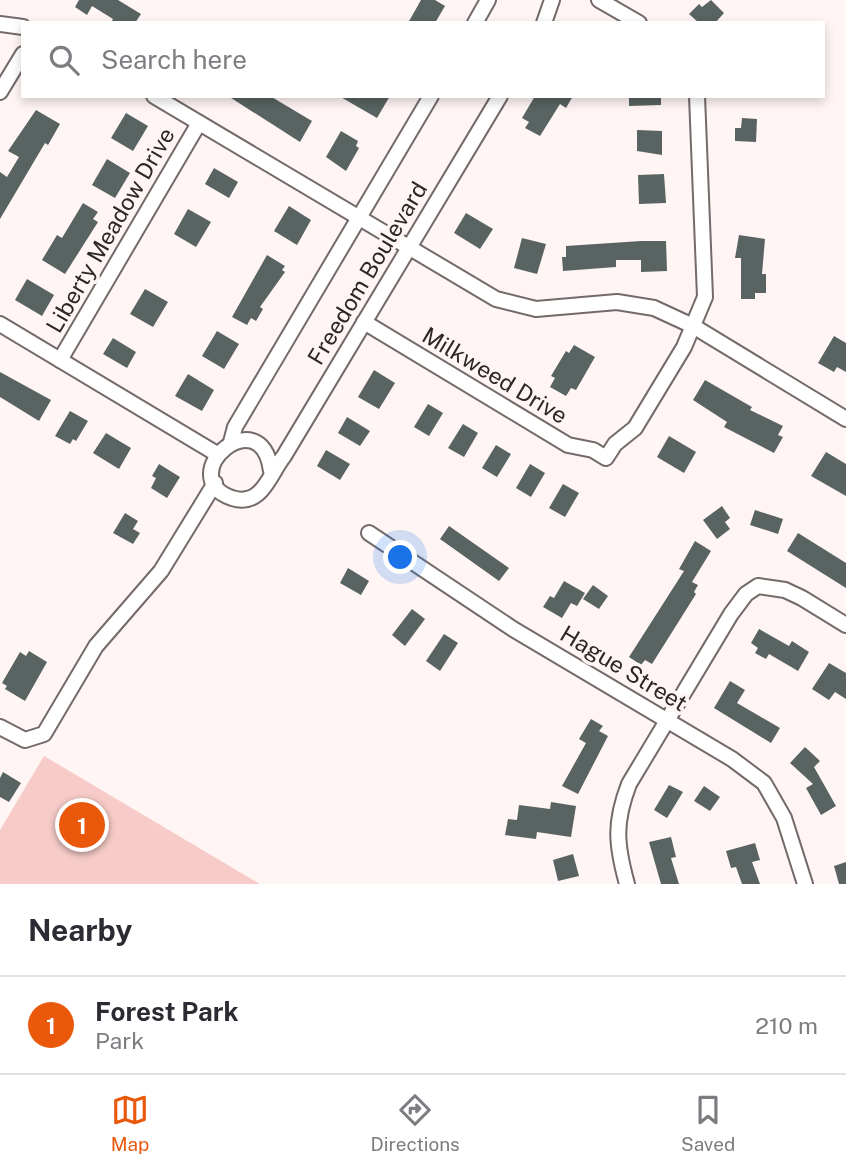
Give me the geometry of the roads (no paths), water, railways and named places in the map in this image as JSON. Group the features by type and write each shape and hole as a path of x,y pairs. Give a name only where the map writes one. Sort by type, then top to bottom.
{"street":[{"path":"476,21 488,0"},
{"path":"545,21 552,0"},
{"path":"599,0 636,21"},
{"path":"0,24 21,27"},
{"path":"0,92 21,57"},
{"path":"157,98 496,299 536,309 617,302 654,308 693,326 846,419"},
{"name":"Freedom Boulevard","path":"232,442 235,427 430,98"},
{"name":"Freedom Boulevard","path":"271,471 284,456 498,98"},
{"path":"693,326 705,297 698,98"},
{"name":"Liberty Meadow Drive","path":"60,360 199,123"},
{"name":"Milkweed Drive","path":"364,322 568,444 593,450 606,458 615,444 635,428 684,347 693,326"},
{"path":"0,324 217,454"},
{"path":"232,442 250,442 259,446 270,461 271,471 265,489 248,499 228,497 215,483 212,473 217,454 232,442"},
{"path":"0,727 25,740 44,734 96,646 161,571 215,483"},
{"name":"Hague Street","path":"369,533 513,629 732,759 764,783 784,818 806,884"},
{"path":"626,884 618,849 617,814 629,784 731,614 746,594 758,586 785,590 846,625"}],"place":[{"name":"Forest Park","path":"82,825"}]}
